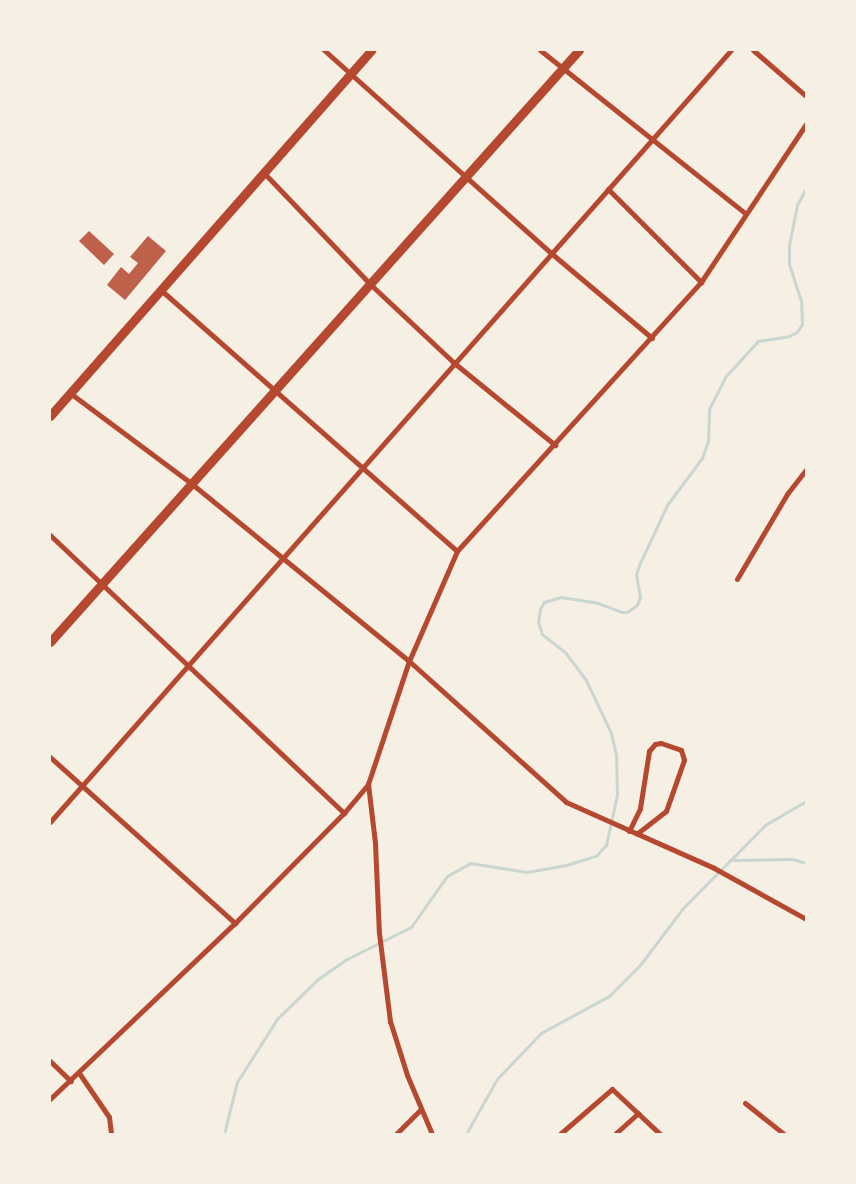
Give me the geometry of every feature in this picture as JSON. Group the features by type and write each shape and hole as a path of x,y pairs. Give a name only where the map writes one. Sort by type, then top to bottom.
{"main road":[{"path":"50,416 266,175 372,50"},
{"path":"50,642 192,484 273,390 579,50"}],"street":[{"path":"324,50 551,254 652,338"},
{"path":"540,50 651,141 745,213"},
{"path":"50,822 453,362 731,50"},
{"path":"753,50 806,96"},
{"path":"50,1099 235,923 344,813 368,784 409,661 458,551 701,282 745,213 806,124"},
{"path":"266,175 370,284 453,362 555,445"},
{"path":"608,189 701,282"},
{"path":"162,291 458,551"},
{"path":"70,393 192,484 409,661 566,802 714,868 806,919"},
{"path":"737,580 787,494 806,470"},
{"path":"50,535 344,813"},
{"path":"629,831 640,808 649,751 655,744 661,743 681,750 684,760 666,811 637,834"},
{"path":"50,757 235,923"},
{"path":"368,784 375,843 379,933 390,1021 420,1110 432,1134"},
{"path":"50,1061 71,1081"},
{"path":"79,1072 109,1117 111,1134"},
{"path":"560,1134 612,1089 660,1134"},
{"path":"745,1103 784,1134"},
{"path":"396,1134 420,1110"},
{"path":"615,1134 638,1113"}],"building":[{"path":"89,231 114,254 104,265 79,241"},
{"path":"148,236 166,251 125,300 107,285 121,267 129,274 138,263 130,257"}],"waterway":[{"path":"224,1134 237,1082 277,1019 318,979 347,959 411,927 447,876 470,863 527,872 566,865 596,856 606,845 617,795 616,755 611,733 586,680 566,653 542,634 538,622 540,609 544,602 561,597 598,603 621,612 627,612 637,605 640,597 636,575 640,563 667,505 702,458 708,441 709,409 725,377 758,341 789,336 797,332 802,324 801,301 789,264 789,245 797,205 806,188"},
{"path":"466,1134 497,1079 541,1033 609,996 640,965 683,908 765,825 806,801"},
{"path":"733,860 792,859 806,863"}]}
